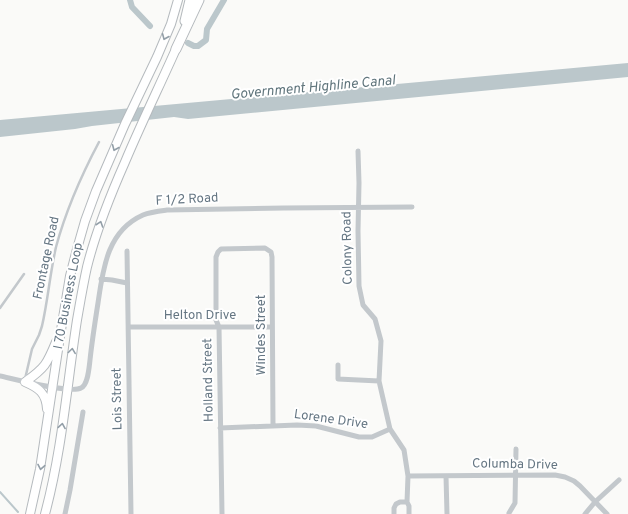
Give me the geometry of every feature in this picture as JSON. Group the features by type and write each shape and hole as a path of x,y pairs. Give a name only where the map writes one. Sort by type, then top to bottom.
{"highway":[{"path":"176,49 190,0"},
{"path":"176,49 199,0"}],"main road":[{"name":"I 70 Business Loop","path":"30,514 45,441 61,330 70,276 77,248 96,191 125,124 157,57 171,24 178,0"},
{"name":"I 70 Business Loop","path":"45,514 54,476 82,290 89,259 105,209 176,49"},
{"path":"45,441 47,412 45,399 41,392 25,382 37,373 50,359 61,330"}],"street":[{"name":"Colony Road","path":"358,151 359,286 363,305 375,319 381,341 380,381 390,429 404,450 408,476 407,502 410,506 410,514"},
{"name":"F 1/2 Road","path":"0,376 67,390 75,390 85,385 101,279 110,248 122,230 143,215 167,210 412,207"},
{"name":"Holland Street","path":"222,514 219,327 216,320 216,256 222,249 265,248"},
{"name":"Windes Street","path":"265,248 271,252 272,257 273,426"},
{"name":"Lois Street","path":"127,251 131,514"},
{"path":"101,279 127,283"},
{"name":"Helton Drive","path":"129,327 272,327"},
{"path":"338,365 338,379 380,381"},
{"path":"65,514 83,412"},
{"name":"Lorene Drive","path":"220,428 297,425 316,426 359,438 372,438 390,429"},
{"path":"509,514 515,503 516,449"},
{"name":"Columba Drive","path":"408,476 555,475 574,481 607,514"},
{"path":"446,476 447,514"},
{"path":"585,514 619,480"},
{"path":"394,514 396,504 400,502 407,502"}],"lane":[{"name":"Frontage Road","path":"25,382 29,358 42,326 53,262 64,220 76,189 99,142"},
{"path":"0,308 24,274"}],"shaded area":[{"path":"628,63 628,77 188,119 174,117 0,137 0,120"}],"waterway":[{"path":"130,0 132,7 150,26"},
{"path":"188,43 198,46 206,40 207,29 224,0"},
{"path":"0,492 18,512"}],"water label":[{"name":"Government Highline Canal","path":"313,88"}]}
